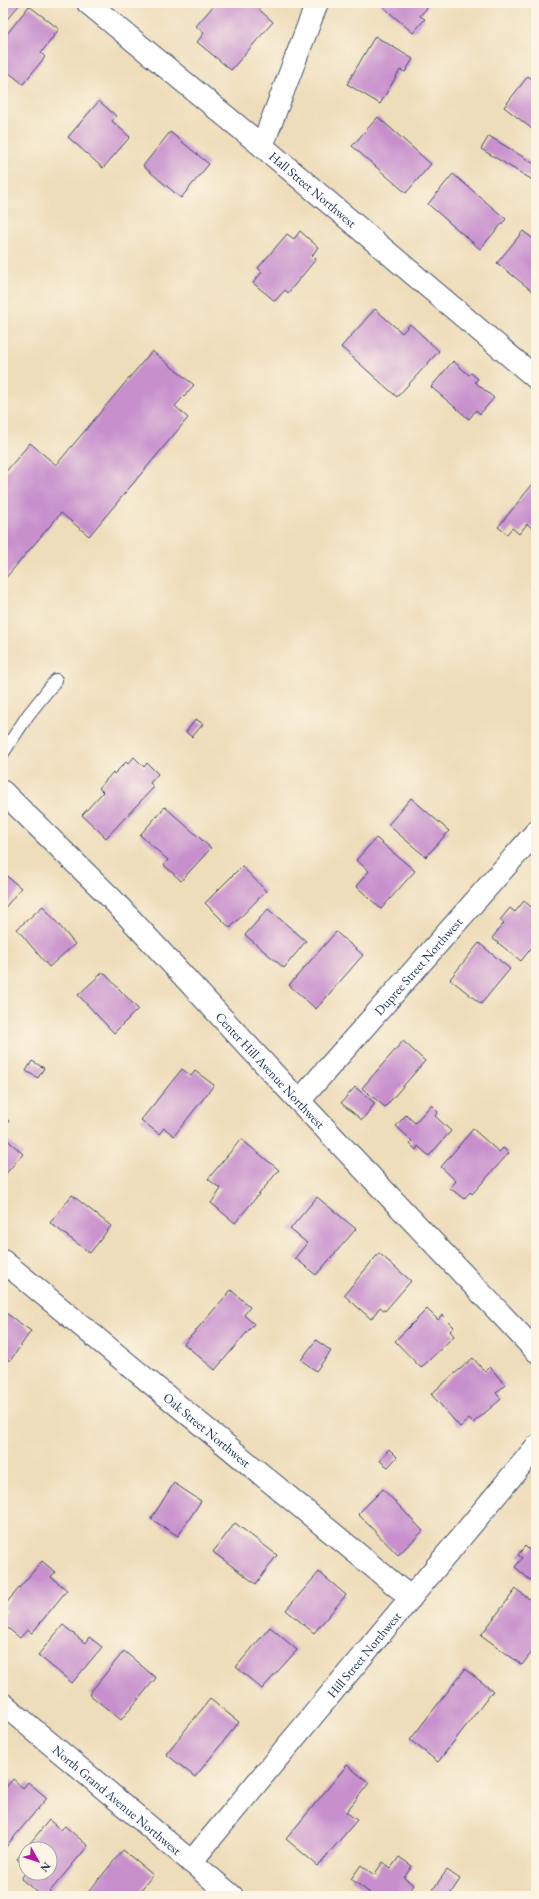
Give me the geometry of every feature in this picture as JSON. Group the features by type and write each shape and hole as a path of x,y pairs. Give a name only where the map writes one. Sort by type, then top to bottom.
{"street":[{"name":"Hall Street Northwest","path":"88,3 262,146 536,378"},
{"path":"262,146 317,3"},
{"name":"Center Hill Avenue Northwest","path":"3,792 111,898 536,1351"},
{"name":"Dupree Street Northwest","path":"299,1100 536,832"},
{"name":"Oak Street Northwest","path":"3,1261 411,1598"},
{"name":"Hill Street Northwest","path":"191,1862 536,1447"},
{"name":"North Grand Avenue Northwest","path":"3,1704 232,1896"}],"lane":[{"path":"3,753 28,715 56,680"}],"building":[{"path":"3,3 21,3 3,24"},
{"path":"216,3 252,3 273,22 231,70 197,42 204,33 196,26"},
{"path":"383,3 431,3 420,16 425,19 413,33 381,5"},
{"path":"29,6 59,29 41,53 45,57 23,84 3,68 3,39"},
{"path":"375,36 413,59 405,72 400,70 380,104 347,84"},
{"path":"528,76 536,82 536,132 504,107"},
{"path":"99,101 116,116 112,121 130,137 103,168 68,137"},
{"path":"378,117 431,164 406,193 352,146"},
{"path":"170,132 209,164 181,198 143,166"},
{"path":"489,136 536,165 536,182 481,149"},
{"path":"453,174 506,219 480,249 428,204"},
{"path":"300,231 318,247 312,256 316,259 288,293 285,290 275,301 253,283 262,272 258,268 287,234 294,239"},
{"path":"523,231 536,241 536,294 497,263"},
{"path":"375,309 402,333 410,324 439,351 397,397 341,347"},
{"path":"152,351 194,385 175,406 188,418 89,536 61,513 3,581 3,475 30,443 56,465"},
{"path":"453,361 469,375 471,373 478,379 475,382 494,398 480,414 476,410 469,419 431,387"},
{"path":"536,480 536,531 527,524 519,534 512,528 507,534 498,527"},
{"path":"196,719 203,724 192,737 186,732"},
{"path":"134,757 144,767 147,763 158,774 150,783 154,787 106,838 82,815 103,792 99,788 113,772 114,774 126,762 128,764"},
{"path":"411,798 449,831 426,857 388,825"},
{"path":"165,807 211,848 181,881 164,865 168,860 140,835"},
{"path":"376,838 415,871 381,909 356,886 369,871 356,860"},
{"path":"242,866 266,891 230,928 205,903"},
{"path":"3,873 21,888 3,910"},
{"path":"524,901 536,911 536,942 521,961 492,938 504,923 500,920 510,908 515,912"},
{"path":"43,906 75,944 49,967 17,929"},
{"path":"268,909 306,941 284,968 245,935"},
{"path":"336,932 363,955 316,1009 289,985"},
{"path":"479,943 510,969 481,1004 450,979"},
{"path":"103,972 138,1009 114,1033 78,995"},
{"path":"403,1041 425,1061 385,1107 362,1088"},
{"path":"32,1061 44,1068 38,1078 26,1071"},
{"path":"182,1069 191,1076 195,1071 214,1085 174,1136 164,1128 159,1134 141,1120"},
{"path":"355,1087 375,1103 362,1120 341,1103"},
{"path":"431,1105 438,1112 435,1116 451,1131 429,1156 418,1146 416,1150 410,1144 412,1141 396,1126 406,1115 415,1123"},
{"path":"3,1115 9,1121 3,1128"},
{"path":"473,1129 499,1152 503,1148 509,1153 472,1194 470,1192 464,1199 450,1188 456,1181 441,1167"},
{"path":"3,1136 23,1154 3,1177"},
{"path":"241,1139 279,1170 235,1223 211,1203 221,1189 208,1179"},
{"path":"72,1195 111,1226 90,1253 50,1223"},
{"path":"317,1197 356,1229 316,1275 295,1258 307,1243 290,1229"},
{"path":"379,1253 411,1281 385,1311 380,1307 371,1319 344,1295"},
{"path":"231,1290 250,1307 244,1315 254,1324 215,1370 184,1344"},
{"path":"427,1309 438,1320 442,1315 454,1327 450,1331 454,1336 421,1368 395,1341"},
{"path":"3,1311 31,1331 10,1361 3,1356"},
{"path":"316,1340 331,1351 316,1371 301,1360"},
{"path":"473,1358 485,1372 490,1367 505,1385 496,1393 501,1399 473,1423 469,1419 460,1427 431,1394"},
{"path":"389,1449 397,1457 388,1467 380,1461"},
{"path":"174,1483 201,1501 178,1536 151,1519"},
{"path":"383,1489 423,1531 398,1555 358,1514"},
{"path":"235,1523 277,1555 256,1584 213,1552"},
{"path":"536,1544 536,1573 530,1580 515,1567 522,1558 518,1555 525,1546 530,1551"},
{"path":"42,1561 55,1572 51,1577 67,1590 32,1633 27,1630 20,1638 3,1624 3,1616 7,1611 3,1607"},
{"path":"3,1568 8,1572 3,1578"},
{"path":"319,1572 346,1595 314,1633 286,1610"},
{"path":"516,1589 536,1604 536,1647 522,1665 481,1635"},
{"path":"63,1625 85,1643 89,1637 102,1647 72,1683 38,1655"},
{"path":"270,1627 297,1650 262,1689 236,1667"},
{"path":"124,1651 156,1678 121,1720 89,1694"},
{"path":"465,1669 493,1691 438,1762 410,1740"},
{"path":"210,1699 239,1722 195,1777 166,1754"},
{"path":"347,1765 369,1783 346,1812 357,1820 318,1866 286,1839"},
{"path":"13,1779 23,1788 28,1782 47,1798 3,1850 3,1791"},
{"path":"49,1820 61,1830 65,1826 88,1846 46,1896 42,1896 23,1881 58,1881 58,1841 32,1841"},
{"path":"123,1850 153,1875 136,1896 85,1896"},
{"path":"399,1857 412,1866 404,1878 414,1885 406,1896 367,1896 370,1893 351,1879 361,1865 374,1875 383,1862 391,1868"},
{"path":"447,1870 460,1879 449,1896 437,1896 431,1892"}]}
